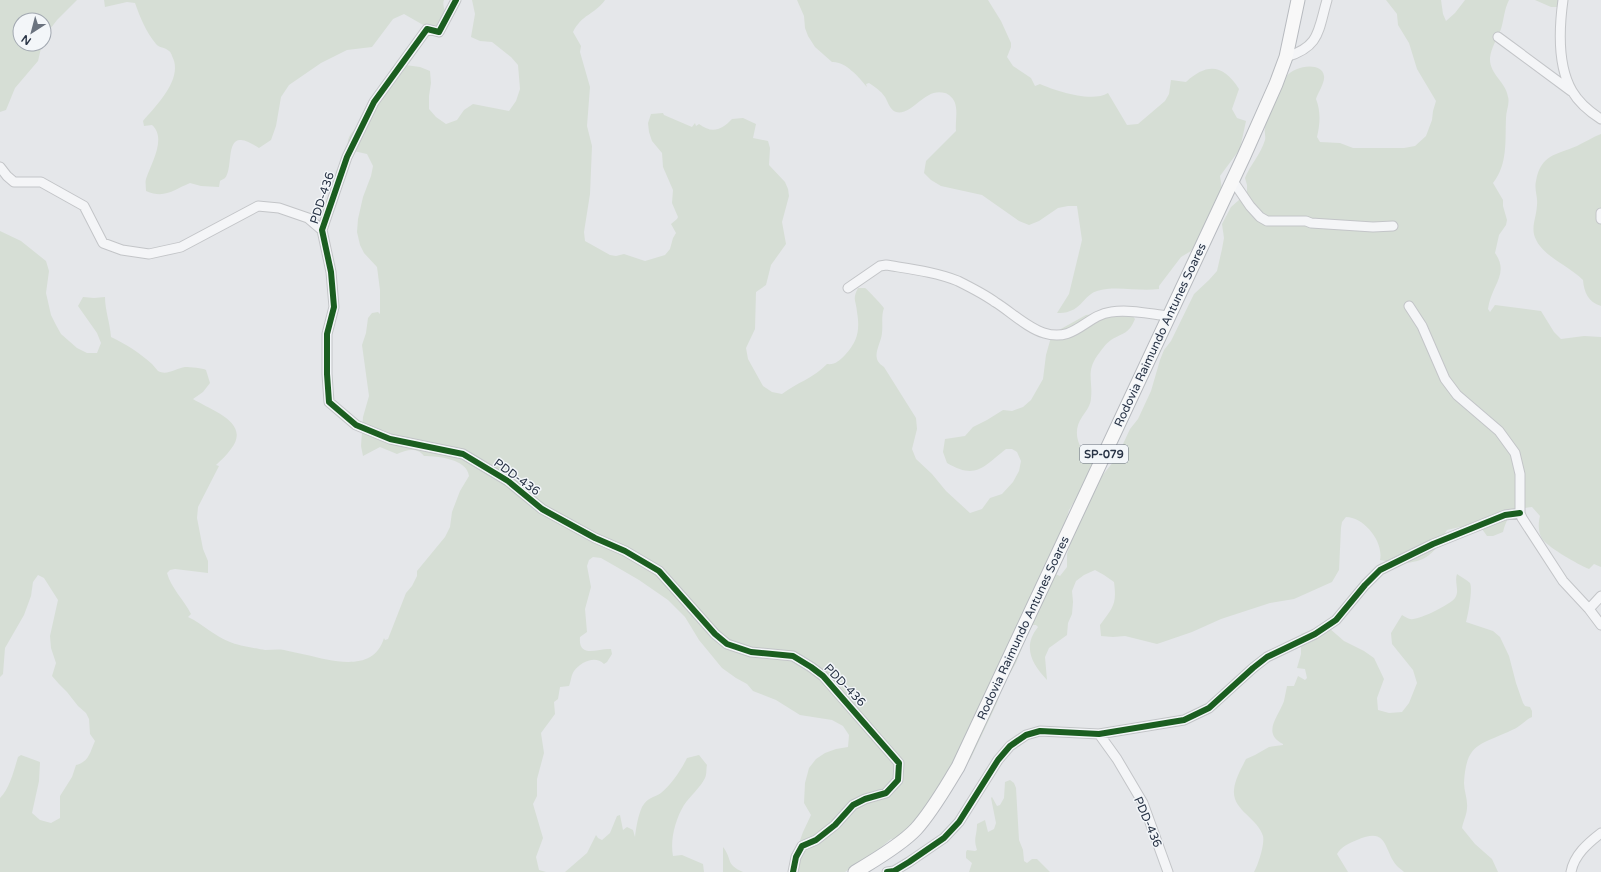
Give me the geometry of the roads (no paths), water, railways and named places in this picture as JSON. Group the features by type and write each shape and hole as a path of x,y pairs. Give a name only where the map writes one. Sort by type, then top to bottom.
{"highway":[{"name":"Rodovia Raimundo Antunes Soares","path":"858,872 915,830 936,803 958,767 1233,181 1276,84 1286,57 1298,0"}],"street":[{"name":"PDD-436","path":"456,0 438,32 427,29 374,102 347,157 322,230 331,272 334,307 327,334 329,402 356,425 390,438 463,454 508,481 542,509 595,538 625,551 659,570 715,634 727,644 751,652 793,656 823,676 853,708 899,763 898,780 886,793 853,806 835,825 816,840 802,846 796,857 793,872"},
{"path":"1286,57 1306,50 1313,43 1327,0"},
{"path":"1563,0 1560,42 1565,73 1573,92 1587,110 1601,119"},
{"path":"1498,37 1573,92"},
{"path":"0,167 14,182 42,182 84,206 103,243 122,250 149,254 182,247 258,206 279,208 308,218 322,230"},
{"path":"1233,181 1256,213 1267,221 1306,221 1373,227 1393,226"},
{"path":"1601,213 1601,218"},
{"path":"848,288 880,266 886,264 927,272 957,281 995,302 1038,330 1044,333 1057,335 1071,333 1101,314 1111,312 1123,311 1169,316"},
{"path":"1409,306 1422,326 1445,379 1457,395 1499,430 1514,453 1520,474 1520,513 1522,518 1563,581 1599,620"},
{"path":"887,872 909,862 944,838 959,822 998,760 1010,746 1026,735 1040,731 1099,734 1184,720 1209,708 1253,668 1268,657 1315,634 1336,620 1364,585 1380,570 1433,544 1505,515 1520,513"},
{"path":"1589,608 1601,596"},
{"name":"PDD-436","path":"1099,734 1143,803 1168,872"},
{"path":"1571,872 1572,864 1588,843 1601,833"}]}
